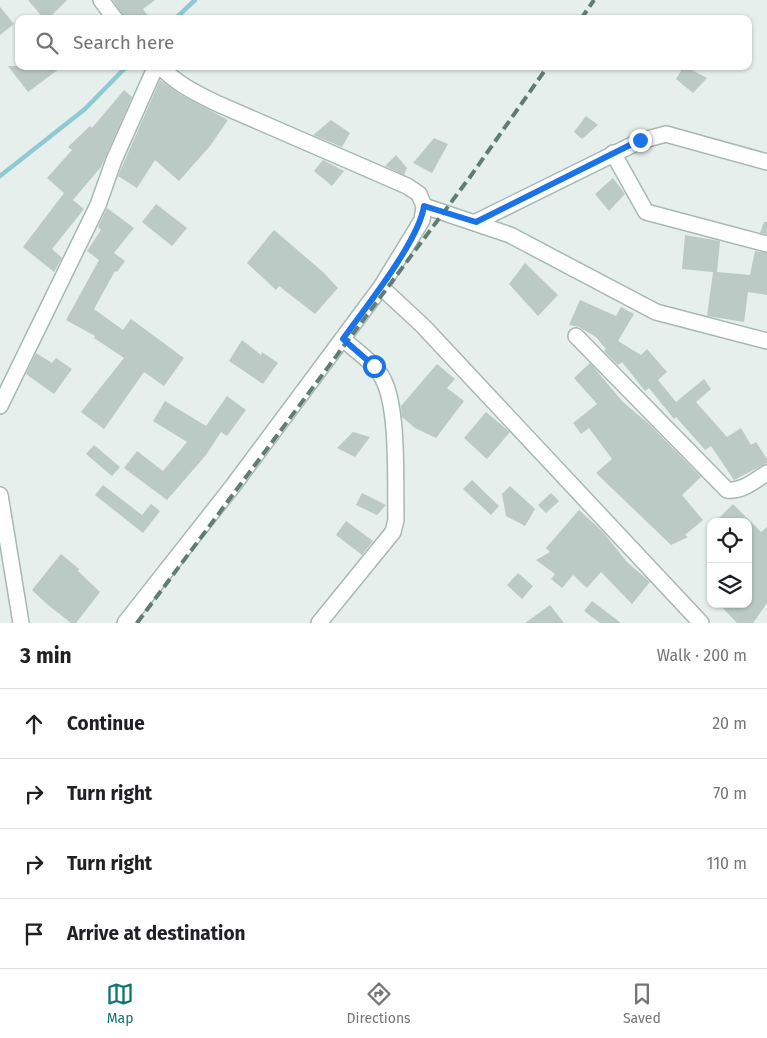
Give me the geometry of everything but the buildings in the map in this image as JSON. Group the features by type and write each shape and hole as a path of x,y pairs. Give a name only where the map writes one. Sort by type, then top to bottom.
{"street":[{"path":"101,0 111,15"},
{"path":"0,406 98,205 114,160 156,70"},
{"path":"125,623 232,487 343,339 380,287 422,220 424,206 418,194 407,186 216,103 188,89 162,70"},
{"path":"476,222 640,140 666,134 767,162"},
{"path":"613,153 646,212 767,244"},
{"path":"424,206 510,235 656,312 767,341"},
{"path":"380,287 423,326 701,623"},
{"path":"576,336 727,490 734,491 767,473"},
{"path":"319,623 393,532 396,520 395,441 389,396 384,380 374,366 343,339"},
{"path":"0,495 21,623"}],"waterway":[{"path":"179,15 195,0"},
{"path":"0,176 85,109 123,70"}],"railway":[{"path":"584,15 594,0"},
{"path":"137,623 470,177 545,70"}],"route":[{"path":"374,366 343,339 380,287 422,220 424,206 476,222 640,140"}]}
